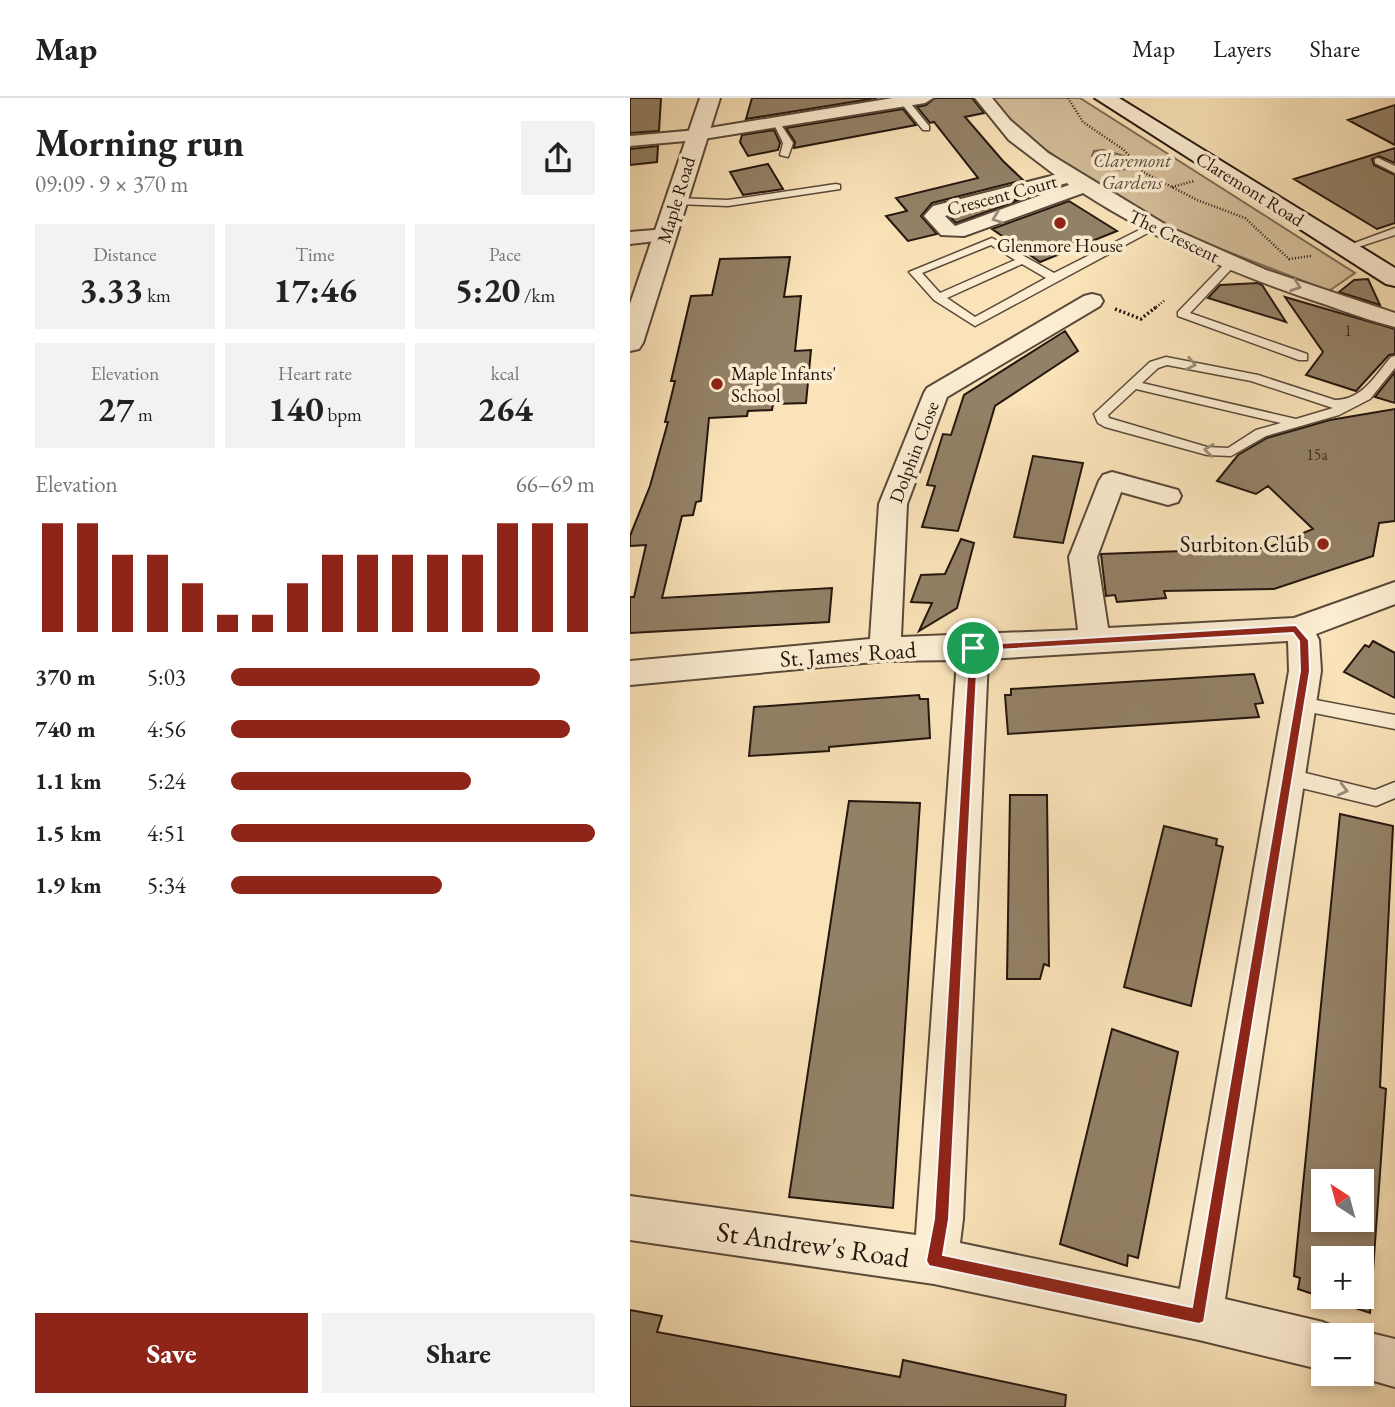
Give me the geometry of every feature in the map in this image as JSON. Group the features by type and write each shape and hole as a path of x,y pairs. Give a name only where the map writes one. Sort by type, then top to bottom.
{"street":[{"name":"Maple Road","path":"630,343 636,308 666,235 710,98"},
{"path":"630,141 696,135 925,98"},
{"name":"The Crescent","path":"983,98 1003,123 1032,150 1077,182 1151,227 1224,261 1395,320"},
{"name":"Claremont Road","path":"1105,98 1395,279"},
{"name":"Crescent Court","path":"1077,182 957,232 948,231 934,216 940,210 1077,182"},
{"path":"630,238 666,235"},
{"name":"Dolphin Close","path":"885,649 893,503 936,393 1092,301"},
{"path":"1095,641 1083,557 1112,481 1168,496"},
{"name":"St. James' Road","path":"630,673 885,649 973,648 1296,629 1395,593"},
{"path":"1199,1316 1305,671 1304,640 1296,629"},
{"path":"934,1261 941,1219 973,648"},
{"name":"St Andrew's Road","path":"630,1218 934,1261 1199,1316 1311,1343"},
{"path":"1374,1358 1395,1363"}],"lane":[{"path":"914,99 926,128"},
{"path":"775,122 788,143 785,155"},
{"path":"1378,161 1395,170"},
{"path":"676,201 728,203 836,187"},
{"path":"1054,278 992,242 915,271 938,298 975,322 1151,227"},
{"path":"1346,248 1395,231"},
{"path":"938,298 1023,260"},
{"path":"1224,261 1182,314 1303,356"},
{"path":"1351,404 1334,404 1254,378 1166,361 1154,365 1101,414 1103,420 1207,451 1231,452 1261,433 1334,412 1351,404 1365,396 1393,367"},
{"path":"1132,384 1294,422"},
{"path":"1300,704 1395,722"},
{"path":"1289,777 1376,799 1395,790"}],"path":[{"path":"1068,98 1083,122 1124,150 1143,172 1197,200 1245,218 1289,260 1309,290"},
{"path":"1092,301 1141,319 1224,261"}],"green space":[{"name":"Claremont Gardens","path":"990,98 1080,98 1355,273 1329,291 1177,232 1115,200 1005,120"}],"shaded area":[{"path":"1103,150 1125,156 1129,163 1127,169 1116,170 1092,156 1094,151"}],"building":[{"path":"630,98 661,98 659,131 630,133"},
{"path":"752,98 877,98 746,119"},
{"path":"935,98 972,98 984,113 965,117 1023,180 932,203 921,216 937,234 908,241 886,216 907,211 896,198 978,178 934,122 930,123 917,107 926,105"},
{"path":"1395,105 1395,145 1348,120"},
{"path":"903,109 916,125 794,148 795,142 786,128"},
{"path":"774,130 780,143 778,150 748,156 740,142 742,135"},
{"path":"658,146 657,162 630,165 630,149"},
{"path":"1395,148 1395,163 1379,156 1372,159 1374,165 1395,175 1395,223 1377,229 1294,179"},
{"path":"768,164 783,189 743,195 730,172"},
{"path":"1036,194 956,223 950,217"},
{"name":"Glenmore House","path":"1069,201 1117,231 1040,262 992,229"},
{"path":"790,257 784,297 801,296 795,351 811,350 806,403 773,404 772,410 748,411 747,416 709,418 701,501 696,502 693,515 682,516 662,598 832,588 829,622 630,633 630,597 634,597 646,545 630,546 630,536 650,486 668,422 665,422 675,381 671,381 691,296 712,295 720,259"},
{"path":"1368,279 1380,305 1339,292 1354,280"},
{"path":"1258,283 1286,322 1208,298 1220,285"},
{"path":"1285,297 1395,329 1395,354 1389,355 1356,391 1306,375 1323,352"},
{"path":"1065,331 1078,351 995,406 958,531 922,527 935,486 927,485 943,434 951,435 964,395"},
{"path":"1395,372 1395,403 1375,397"},
{"path":"1395,409 1395,521 1379,523 1373,556 1274,589 1164,591 1166,598 1117,602 1115,595 1106,596 1101,554 1267,548 1313,529 1268,486 1256,494 1217,481 1238,455 1267,438 1330,420"},
{"path":"1033,456 1083,463 1063,543 1014,537"},
{"path":"961,539 974,543 957,608 919,631 932,603 911,602 921,575 945,574"},
{"path":"1373,641 1395,653 1395,698 1344,672 1365,645 1369,647"},
{"path":"1254,674 1263,703 1255,704 1259,717 1008,734 1005,695 1011,695 1011,689"},
{"path":"919,695 920,699 928,699 930,738 829,747 829,751 749,756 754,707"},
{"path":"1010,795 1047,795 1049,966 1044,964 1040,979 1007,979"},
{"path":"849,801 920,803 893,1208 789,1197"},
{"path":"1340,814 1393,826 1380,1087 1386,1089 1374,1257 1374,1246 1311,1246 1311,1293 1298,1289 1300,1278 1294,1276"},
{"path":"1164,826 1217,839 1216,845 1223,847 1191,1006 1124,987"},
{"path":"1112,1029 1178,1052 1138,1258 1128,1255 1127,1266 1060,1244"},
{"path":"630,1310 662,1316 657,1332 900,1377 903,1360 1066,1395 1065,1407 630,1407"}],"place":[{"name":"Glenmore House","path":"1060,223"},
{"name":"Maple Infants' School","path":"717,384"},
{"name":"Surbiton Club","path":"1323,544"}],"route":[{"path":"1296,629 1304,640 1305,671 1289,777 1199,1316 934,1261 941,1219 973,648 1296,629"}]}
